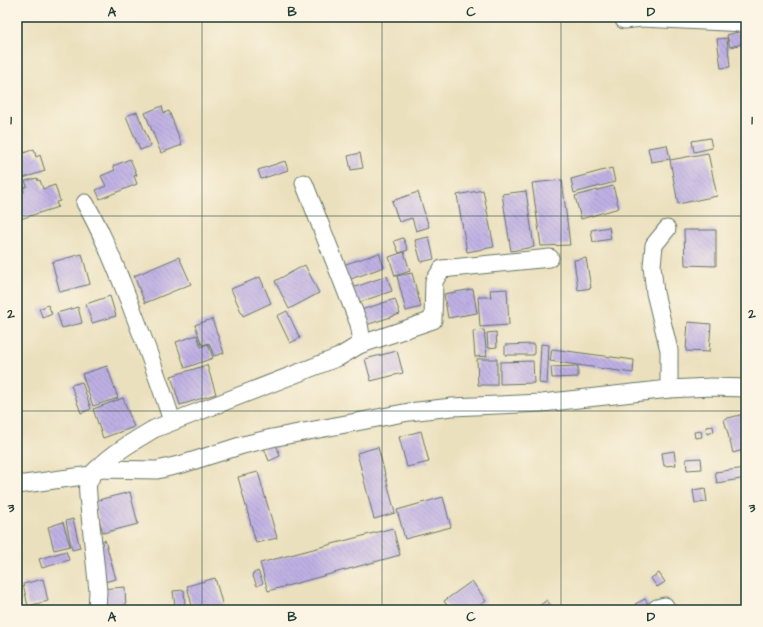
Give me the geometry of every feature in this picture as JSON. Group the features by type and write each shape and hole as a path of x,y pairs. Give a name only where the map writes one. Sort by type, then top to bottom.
{"street":[{"path":"624,17 624,20 642,18 745,23"},
{"path":"304,184 359,324 361,336 359,345"},
{"path":"85,203 95,220 134,314 156,370 172,421"},
{"path":"667,229 654,245 652,266 655,293 669,350 669,389"},
{"path":"17,485 91,476 97,469 136,439 154,429 338,357 359,345 433,320 434,281 442,269 550,258"},
{"path":"97,469 157,470 184,464 243,445 272,438 409,412 452,407 542,403 669,389 711,387 746,388"},
{"path":"97,469 88,483 98,591 97,610"},
{"path":"655,610 664,606 667,610"}],"building":[{"path":"746,30 746,43 730,47 727,35"},
{"path":"727,38 730,67 721,68 717,39"},
{"path":"162,106 164,113 169,111 182,145 161,153 145,113"},
{"path":"137,112 151,146 140,150 126,116"},
{"path":"710,138 712,148 694,152 692,141"},
{"path":"667,145 670,159 651,162 648,148"},
{"path":"23,149 24,153 34,149 36,157 40,155 45,171 17,180 17,151"},
{"path":"360,153 363,168 351,170 348,156"},
{"path":"708,153 717,196 678,204 670,160"},
{"path":"130,159 137,175 134,176 137,184 100,199 96,190 106,186 101,176 115,170 113,166"},
{"path":"285,161 288,170 261,179 258,170"},
{"path":"612,168 615,182 574,193 571,179"},
{"path":"37,178 38,181 40,180 43,189 55,185 60,201 56,202 58,207 20,219 18,212 17,213 17,194 24,192 23,188 27,186 25,181"},
{"path":"562,180 570,245 541,246 532,183"},
{"path":"613,186 619,208 581,219 575,196"},
{"path":"483,190 494,247 467,252 457,195"},
{"path":"526,191 534,247 511,251 502,194"},
{"path":"418,192 429,227 416,231 412,218 399,222 392,201"},
{"path":"609,227 611,239 593,242 591,230"},
{"path":"684,230 716,230 716,266 685,265"},
{"path":"429,237 434,259 421,262 415,240"},
{"path":"403,238 408,250 399,253 394,241"},
{"path":"404,252 410,271 395,276 389,257"},
{"path":"379,253 384,267 348,280 343,265"},
{"path":"82,254 90,284 60,292 52,262"},
{"path":"179,257 191,284 145,303 134,276"},
{"path":"586,258 591,288 578,290 574,260"},
{"path":"305,265 319,293 289,309 275,281"},
{"path":"412,273 421,307 406,311 397,276"},
{"path":"387,276 392,291 357,303 352,288"},
{"path":"260,277 271,303 243,316 231,289"},
{"path":"473,289 477,313 448,318 444,294"},
{"path":"507,289 509,325 480,327 478,297 491,297 490,290"},
{"path":"110,296 116,316 92,323 86,304"},
{"path":"395,299 400,314 363,326 358,311"},
{"path":"48,305 52,314 43,318 39,309"},
{"path":"78,307 82,323 62,328 57,313"},
{"path":"287,311 300,338 290,343 277,316"},
{"path":"212,319 224,353 214,356 209,343 202,345 195,325"},
{"path":"688,322 711,324 709,352 686,351"},
{"path":"484,330 487,356 475,357 473,331"},
{"path":"496,332 497,347 488,348 487,333"},
{"path":"197,335 201,347 208,344 213,358 185,368 176,342"},
{"path":"534,344 534,355 505,355 505,345"},
{"path":"541,344 549,345 547,384 539,383"},
{"path":"552,349 634,360 633,373 550,361"},
{"path":"397,351 403,373 371,381 365,359"},
{"path":"477,359 497,359 497,385 478,385"},
{"path":"533,361 534,383 500,384 500,362"},
{"path":"207,365 216,394 180,405 171,376"},
{"path":"107,366 118,398 93,406 82,374"},
{"path":"578,366 578,377 552,378 551,367"},
{"path":"82,382 91,409 81,413 71,385"},
{"path":"123,398 134,427 103,438 93,409"},
{"path":"744,414 746,423 746,449 733,453 724,419"},
{"path":"713,426 714,432 707,434 706,427"},
{"path":"421,431 429,462 407,467 399,437"},
{"path":"701,431 702,437 695,438 694,432"},
{"path":"276,444 280,456 269,461 264,448"},
{"path":"378,447 395,513 374,519 357,453"},
{"path":"674,451 676,465 664,466 662,453"},
{"path":"701,458 702,469 687,470 686,459"},
{"path":"746,468 746,478 717,483 715,472"},
{"path":"258,472 277,538 256,543 238,477"},
{"path":"705,488 707,502 695,503 693,490"},
{"path":"130,492 138,524 103,533 94,501"},
{"path":"443,497 451,527 405,539 397,510"},
{"path":"73,519 80,548 72,550 66,521"},
{"path":"63,522 70,546 54,550 48,527"},
{"path":"393,528 400,555 268,591 260,563"},
{"path":"105,540 116,579 104,582 94,544"},
{"path":"66,551 69,560 42,568 39,559"},
{"path":"258,571 263,583 257,586 252,574"},
{"path":"659,573 665,582 657,587 651,578"},
{"path":"215,578 224,610 193,610 187,586"},
{"path":"43,579 48,601 28,606 23,584"},
{"path":"472,581 486,601 473,610 450,610 444,601"},
{"path":"125,587 126,610 102,610 100,589"},
{"path":"184,590 185,606 175,607 173,591"},
{"path":"645,599 650,607 645,610 639,610 635,604"},
{"path":"547,600 553,609 542,610 539,606"}]}
